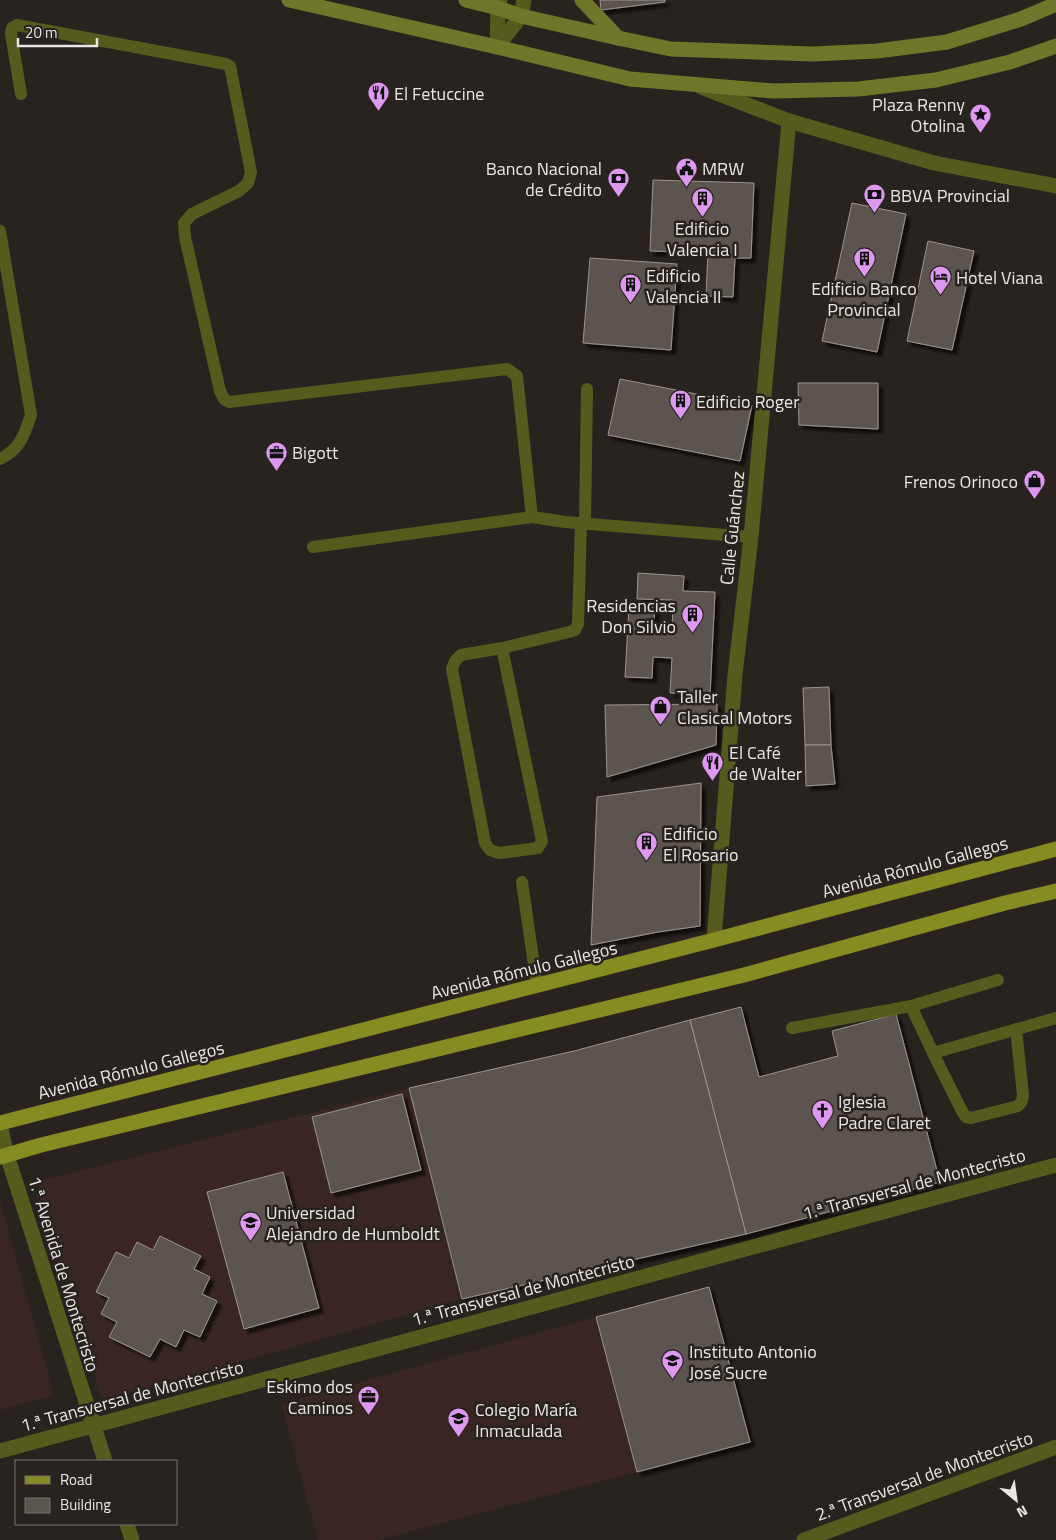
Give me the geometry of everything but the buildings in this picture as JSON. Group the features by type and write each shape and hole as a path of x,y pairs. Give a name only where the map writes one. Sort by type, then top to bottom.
{"main road":[{"path":"289,0 497,47 630,80 773,91 858,89 936,80 1010,62 1056,46"},
{"path":"466,0 499,4 521,16 671,48 812,54 877,51 947,42 1020,19 1049,4"},
{"path":"582,0 618,38"},
{"name":"Avenida Rómulo Gallegos","path":"0,1124 714,940 1056,849"},
{"path":"3,1156 447,1046 744,976 1005,903 1056,891"}],"street":[{"path":"497,47 521,16 524,0"},
{"path":"497,47 499,4"},
{"path":"695,85 789,121 934,163 1056,186"},
{"name":"Calle Guánchez","path":"714,940 735,675 751,537 789,121"},
{"name":"1.ª Avenida de Montecristo","path":"0,1124 3,1156 105,1460"},
{"name":"1.ª Transversal de Montecristo","path":"0,1451 1056,1165"},
{"name":"2.ª Transversal de Montecristo","path":"804,1540 1056,1447"},
{"path":"127,1525 132,1540"}],"lane":[{"path":"21,94 11,34 12,28 17,25 230,66 251,172 248,183 239,191 192,214 184,223 220,391 224,399 229,402 507,369 517,376 532,517"},
{"path":"0,231 31,415 25,435 21,441 12,453 0,459"},
{"path":"502,648 542,841 538,848 499,853 490,850 485,843 452,669 455,661 461,655 502,648 575,630 578,624 583,523 586,389"},
{"path":"313,548 532,517 751,537"},
{"path":"522,882 537,986"},
{"path":"792,1028 911,1006 998,980"},
{"path":"911,1006 962,1113 966,1117 971,1118 1018,1106 1022,1101 1023,1095 1016,1030"},
{"path":"933,1053 1056,1018"}],"shaded area":[{"name":"Universidad Alejandro de Humboldt","path":"409,1088 462,1299 102,1401 35,1182"},
{"path":"0,1200 54,1395 0,1410"},
{"name":"Colegio María Inmaculada","path":"596,1317 637,1472 378,1540 318,1540 281,1404"}],"place":[{"name":"El Fetuccine","path":"378,112"},
{"name":"Plaza Renny Otolina","path":"981,133"},
{"name":"MRW","path":"686,187"},
{"name":"Banco Nacional de Crédito","path":"618,197"},
{"name":"BBVA Provincial","path":"874,214"},
{"name":"Edificio Valencia I","path":"702,217"},
{"name":"Edificio Banco Provincial","path":"864,277"},
{"name":"Hotel Viana","path":"940,296"},
{"name":"Edificio Valencia II","path":"630,304"},
{"name":"Edificio Roger","path":"680,420"},
{"name":"Bigott","path":"276,471"},
{"name":"Frenos Orinoco","path":"1034,500"},
{"name":"Residencias Don Silvio","path":"692,634"},
{"name":"Taller Clasical Motors","path":"661,725"},
{"name":"El Café de Walter","path":"713,781"},
{"name":"Edificio El Rosario","path":"647,862"},
{"name":"Iglesia Padre Claret","path":"822,1130"},
{"name":"Universidad Alejandro de Humboldt","path":"250,1241"},
{"name":"Instituto Antonio José Sucre","path":"673,1380"},
{"name":"Eskimo dos Caminos","path":"369,1415"},
{"name":"Colegio María Inmaculada","path":"459,1438"}]}
